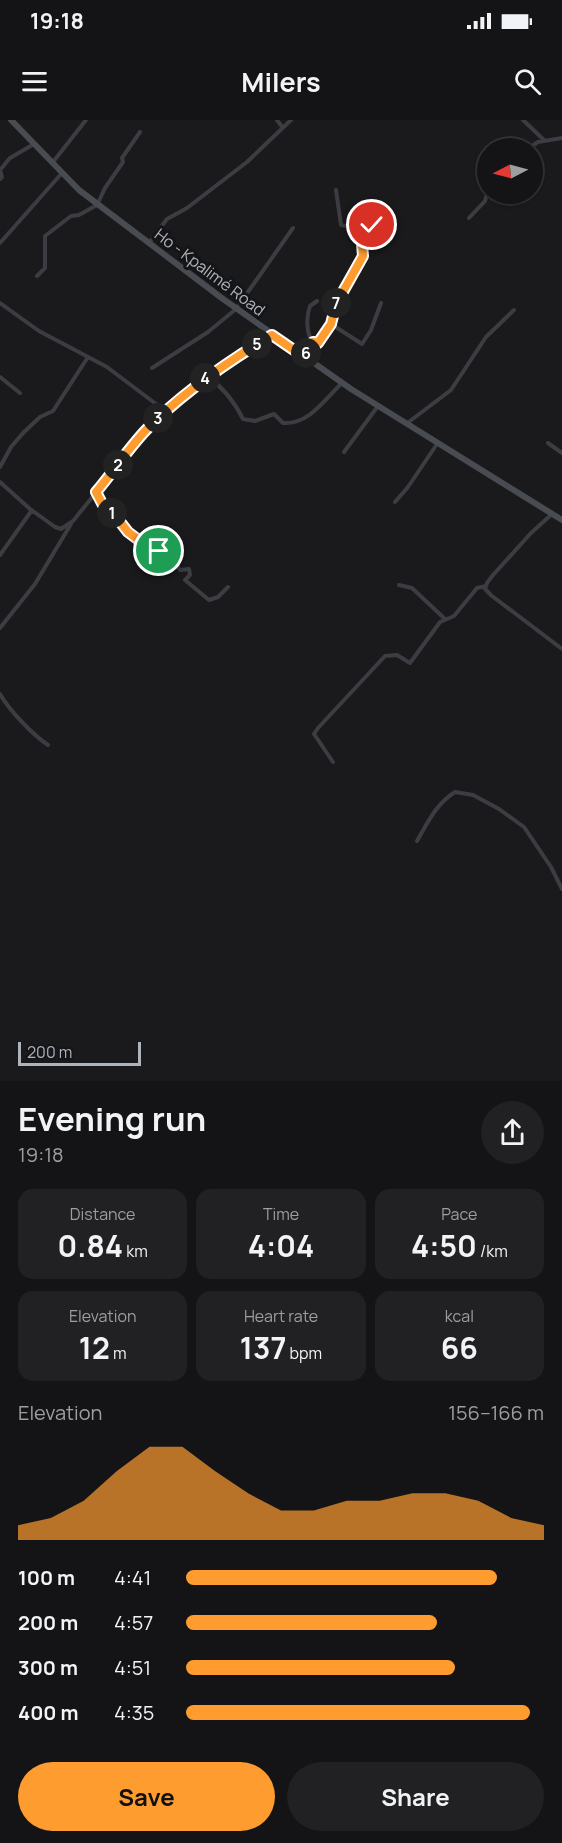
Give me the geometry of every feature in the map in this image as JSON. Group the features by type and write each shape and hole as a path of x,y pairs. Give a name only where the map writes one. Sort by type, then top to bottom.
{"main road":[{"name":"Ho - Kpalimé Road","path":"12,120 52,163 97,205 236,309 405,424 562,520"}],"street":[{"path":"52,163 86,120"},
{"path":"277,120 283,128"},
{"path":"149,243 167,219 187,208 247,162 291,120"},
{"path":"523,120 544,140 562,138"},
{"path":"37,276 45,268 45,236 71,216 80,215 97,205 105,188 123,162 122,158 140,132"},
{"path":"0,179 2,177 0,170 10,158 34,144"},
{"path":"0,243 62,173"},
{"path":"336,190 340,225 350,227"},
{"path":"469,218 482,204"},
{"path":"313,342 318,343 331,324 336,304 363,256 362,244 350,227 350,214"},
{"path":"362,244 372,225"},
{"path":"152,368 208,332 236,309 293,228"},
{"path":"313,342 310,338 308,316 310,306 317,301"},
{"path":"0,303 39,331 107,367 156,404 167,409"},
{"path":"331,324 362,344 371,330 381,303"},
{"path":"405,424 451,390 486,336 514,310"},
{"path":"0,628 35,584 73,521 145,432 167,409 207,376 272,335"},
{"path":"304,357 313,342"},
{"path":"0,467 22,433 40,417 53,411 88,357"},
{"path":"207,376 224,389 243,418 255,421 274,414 283,423 293,424 318,408 342,383"},
{"path":"0,377 20,393"},
{"path":"344,452 378,406"},
{"path":"548,443 562,453"},
{"path":"395,502 437,444"},
{"path":"0,482 54,526 62,529 73,521"},
{"path":"96,492 104,507 114,514 128,532 159,551 161,556 174,561 180,570 189,569 190,575 185,580 197,592 209,600 218,597 228,587"},
{"path":"0,555 32,510"},
{"path":"333,762 314,734 318,728 385,656 397,655 410,663 435,628 454,616 477,588 486,586 531,533 552,513"},
{"path":"399,585 412,588 446,619"},
{"path":"486,586 492,596 562,649"},
{"path":"0,694 6,704 38,738 48,745"},
{"path":"417,841 434,812 445,799 455,792 472,795 499,809 524,827 551,867 562,889"}],"route":[{"path":"159,551 128,532 114,514 104,507 96,492 167,409 207,376 231,360 272,335 304,357 313,342 318,343 331,324 336,304 363,256 362,244 372,225"}]}
